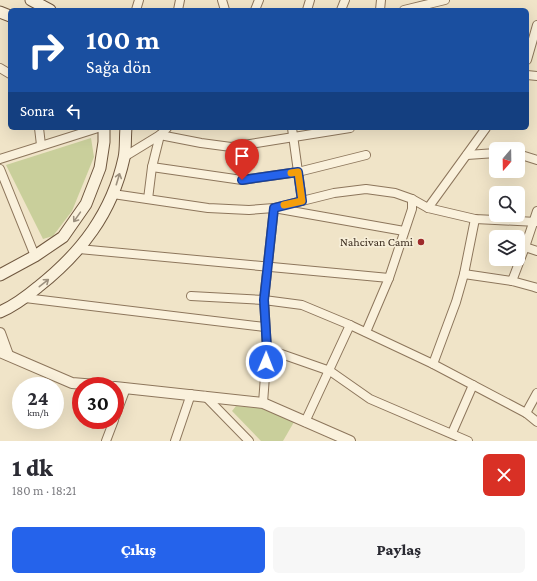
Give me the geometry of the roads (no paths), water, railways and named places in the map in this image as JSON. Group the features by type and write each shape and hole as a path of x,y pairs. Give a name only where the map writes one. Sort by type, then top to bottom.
{"main road":[{"path":"0,275 35,256 63,237 86,204 100,168 104,142 104,130"},
{"path":"0,312 25,298 51,277 79,249 96,226 113,194 124,157 126,130"}],"street":[{"path":"411,8 445,0"},
{"path":"0,12 0,19"},
{"path":"529,53 537,25"},
{"path":"38,130 42,146"},
{"path":"0,159 92,130"},
{"path":"124,157 160,135 165,130"},
{"path":"292,130 302,201"},
{"path":"160,135 201,143 231,146 293,138 339,130"},
{"path":"428,208 485,130"},
{"path":"148,199 152,167 160,135"},
{"path":"467,155 489,153"},
{"path":"152,167 242,180 298,172 366,155"},
{"path":"525,156 537,160"},
{"path":"0,169 35,256"},
{"path":"113,194 208,208 249,210 274,208 334,193 366,189 395,193 412,199 428,208 475,219 535,222"},
{"path":"366,332 389,278 412,209 412,199"},
{"path":"274,208 404,231"},
{"path":"263,403 267,349 264,300 266,267 274,208"},
{"path":"537,211 535,222 525,247 537,250"},
{"path":"433,364 456,302 464,274 475,219"},
{"path":"79,249 389,278"},
{"path":"512,281 518,266"},
{"path":"464,274 512,281 537,288"},
{"path":"191,296 264,300 302,305 366,332 433,364 526,413 537,422"},
{"path":"25,298 265,327"},
{"path":"305,422 350,325"},
{"path":"0,333 4,354 72,383"},
{"path":"267,349 330,370 370,399 468,441"},
{"path":"452,433 473,385"},
{"path":"124,393 126,388 263,403 350,441"},
{"path":"526,413 537,392"},
{"path":"174,441 191,394"},
{"path":"205,396 249,441"},
{"path":"106,441 111,429"}],"place":[{"name":"Nahcivan Cami","path":"421,242"}]}
